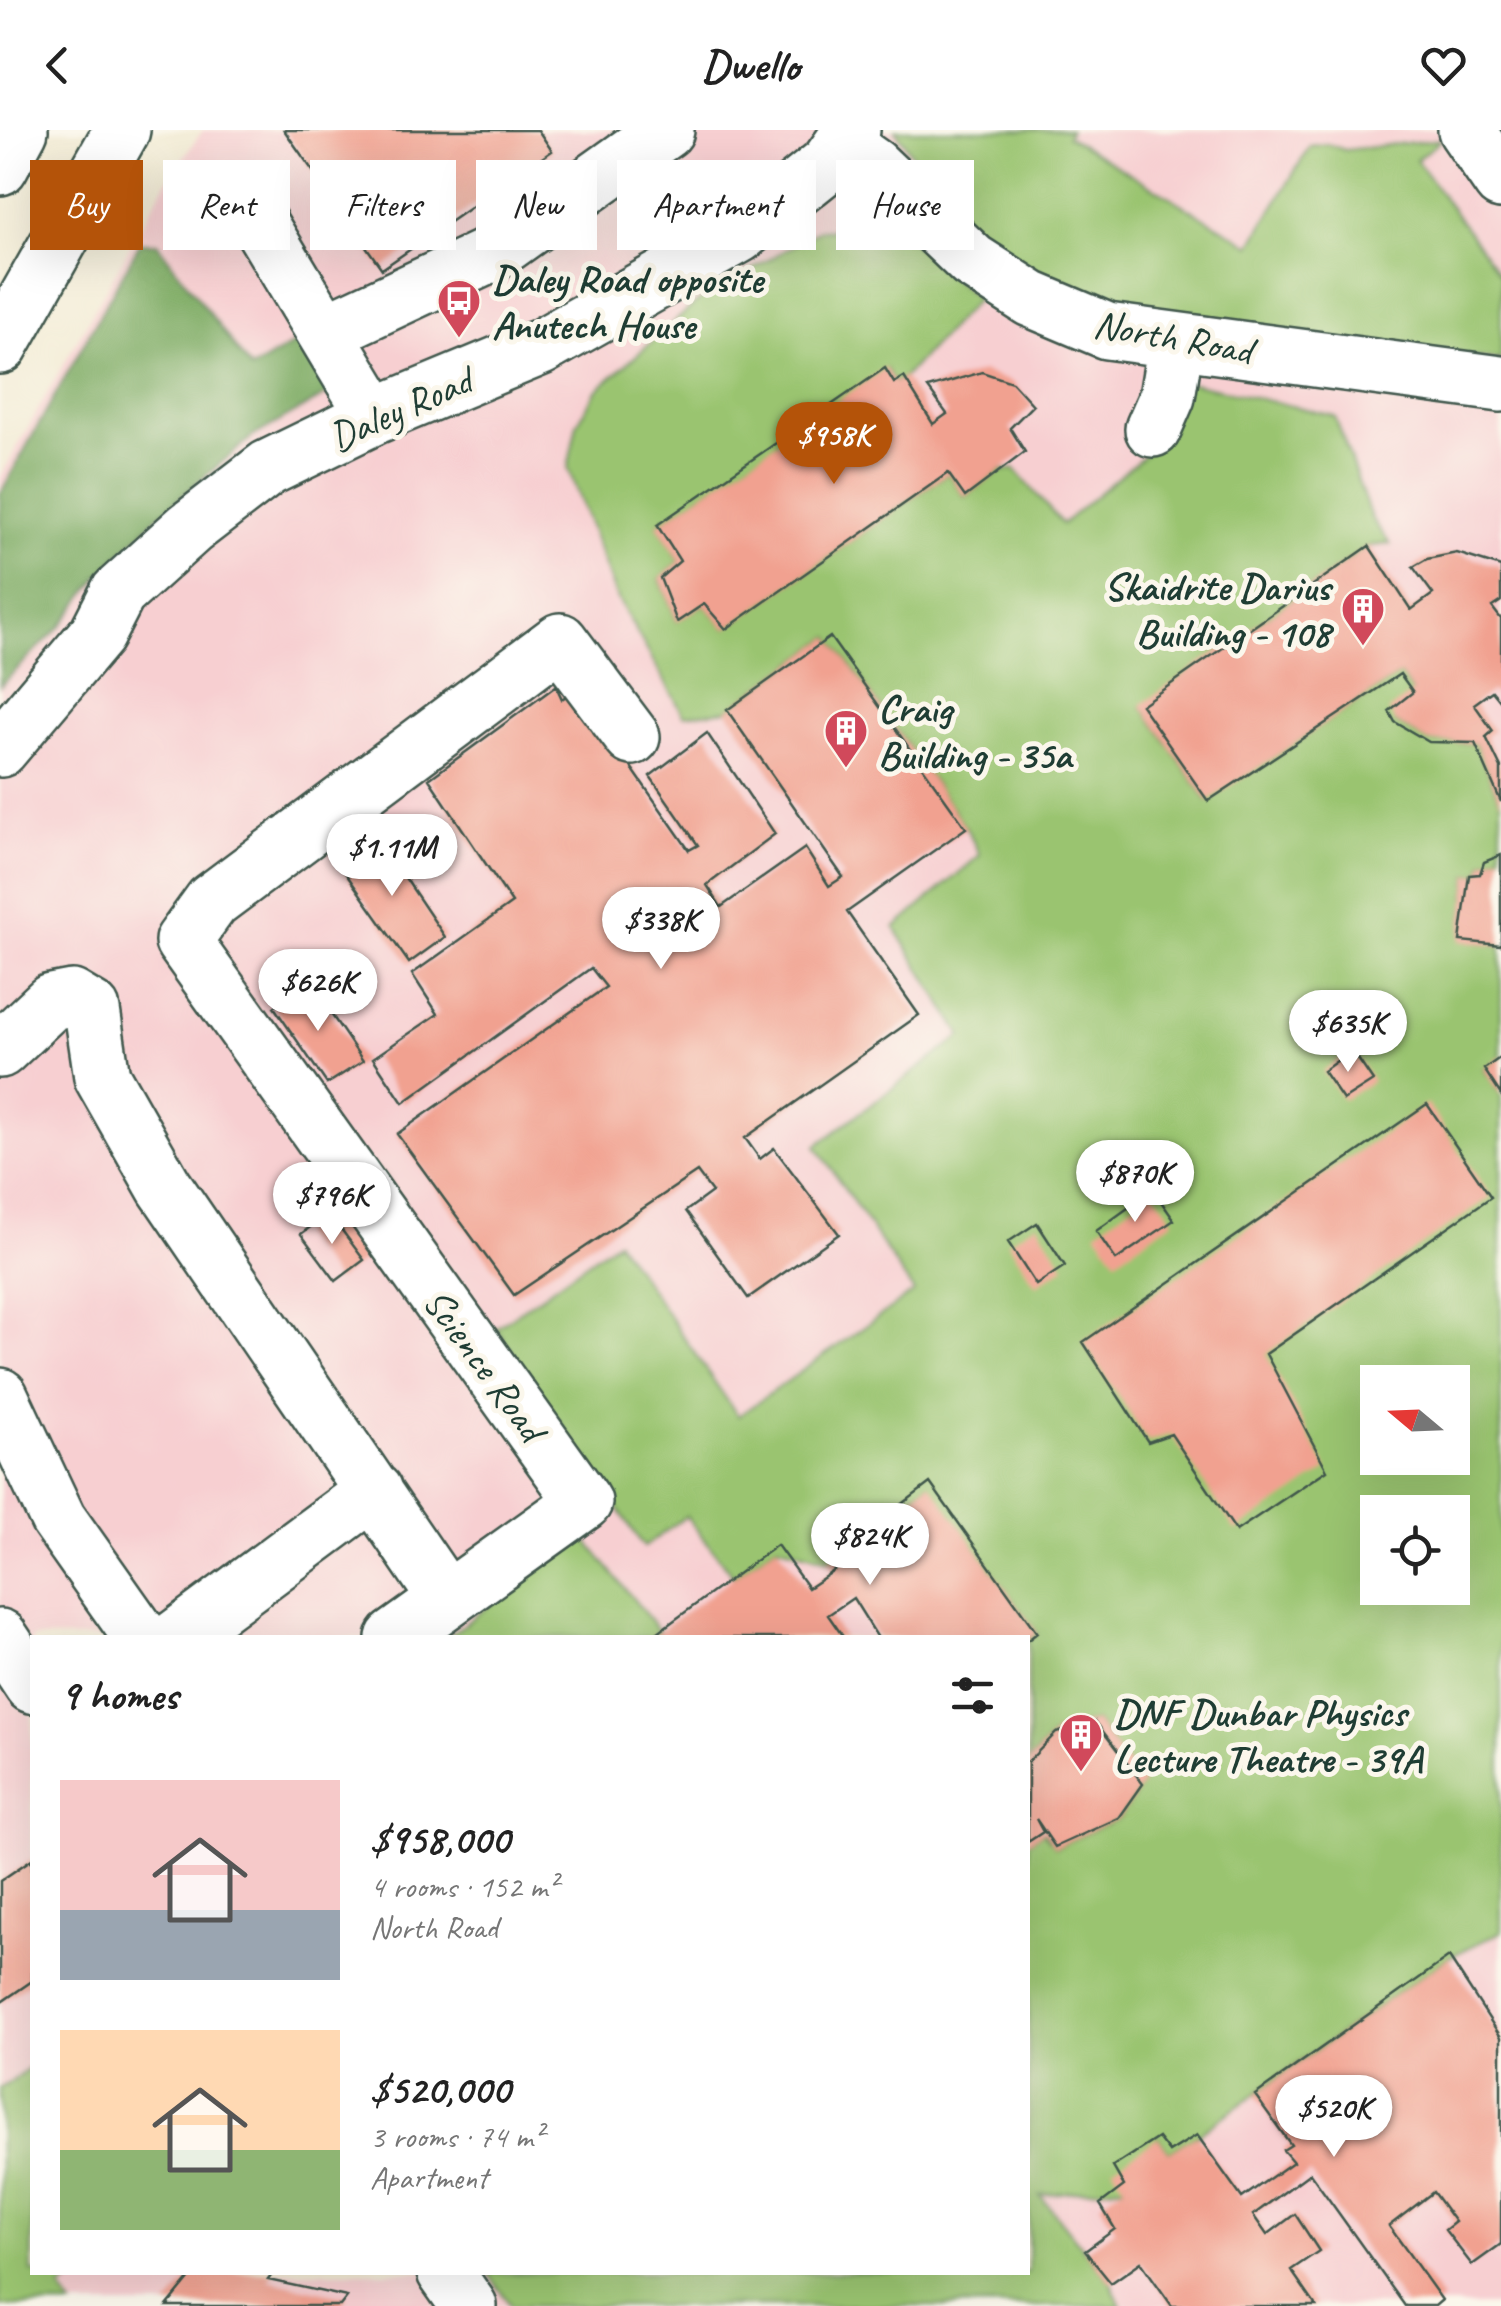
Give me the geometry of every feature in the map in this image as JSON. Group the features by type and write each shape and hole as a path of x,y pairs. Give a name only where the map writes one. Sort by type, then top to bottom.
{"street":[{"path":"0,168 20,130"},
{"path":"6,320 122,130"},
{"path":"326,331 492,254 666,130"},
{"path":"1466,130 1501,181"},
{"name":"North Road","path":"848,137 972,261 1030,300 1107,332 1501,384"},
{"name":"Daley Road","path":"0,749 97,634 118,593 190,528 268,468 376,416 541,348 739,235 828,163 848,137"},
{"path":"275,250 376,416"},
{"path":"1153,428 1167,398 1176,342"},
{"name":"Science Road","path":"398,1635 584,1502 183,941 212,901 560,641 632,737"},
{"path":"0,1050 51,1002 72,998 92,1010 102,1076 164,1186 447,1600"},
{"path":"0,1396 58,1518 140,1635"},
{"path":"180,1635 374,1492"},
{"path":"0,1637 30,1682"},
{"path":"447,2275 469,2306"}],"shaded area":[{"path":"203,130 1501,130 1501,2306 0,2306 0,478 128,250 143,250 143,223 163,188 163,250 290,250 290,160 182,160"}],"green space":[{"path":"895,130 1070,130 1067,136 1251,245 1310,146 1327,144 1345,150 1442,139 1416,160 1501,276 1501,360 1227,332 1088,299 1028,274 974,238 974,160 915,160"},
{"path":"836,229 836,250 922,250 977,299 904,377 894,383 886,369 658,525 680,561 660,579 677,621 704,604 726,628 948,473 965,497 1000,471 1015,469 1062,524 1162,440 1170,378 1335,416 1371,518 1390,544 1369,546 1142,706 1207,800 1400,674 1413,692 1395,722 1429,742 1475,743 1501,802 1501,855 1484,862 1480,874 1469,875 1461,940 1501,945 1501,1057 1484,1069 1501,1095 1501,1932 1449,1957 1169,2152 1158,2138 1124,2186 1040,2195 1111,2283 1121,2306 511,2306 489,2275 1030,2275 1030,1841 1043,1832 1056,1847 1119,1818 1142,1784 1095,1721 1056,1733 1030,1760 1030,1638 1037,1633 929,1484 829,1560 777,1545 734,1577 686,1516 644,1547 496,1328 617,1241 738,1416 914,1292 816,1146 962,1036 895,928 980,855 966,828 830,637 727,710 684,715 616,596 568,468 577,424 596,391 697,302 785,250 816,250 819,230"},
{"path":"143,243 157,243 251,369 297,342 335,390 252,437 156,518 100,575 61,626 0,686 0,494 136,250 143,250"},
{"path":"582,1535 659,1631 654,1635 450,1635"},
{"path":"30,2068 30,2275 80,2275 61,2289 72,2306 0,2306 0,2089"}],"building":[{"path":"284,130 538,130 552,151 539,160 476,160 476,204 456,218 456,160 310,160 310,167"},
{"path":"369,250 409,250 382,269"},
{"path":"885,368 894,383 904,377 933,424 947,414 928,388 982,372 1012,382 1033,405 1010,428 1025,452 965,497 948,473 726,629 704,604 677,622 660,578 680,561 657,525"},
{"name":"Skaidrite Darius Building - 108","path":"1369,546 1411,610 1433,594 1413,567 1427,559 1457,553 1501,567 1501,601 1492,607 1501,619 1501,702 1492,691 1474,704 1493,731 1486,737 1501,768 1501,802 1475,743 1429,742 1395,722 1389,711 1413,692 1400,674 1208,801 1141,705"},
{"path":"830,637 966,828 847,912 919,1015 745,1138 760,1159 774,1148 839,1234 748,1298 686,1211 712,1192 697,1172 514,1295 397,1134 606,987 591,968 403,1103 373,1058 438,1014 412,974 512,903 429,779 556,686 562,699 576,688 689,850 698,845 650,776 707,733 775,834 707,885 721,907 805,848 829,886 843,877 727,710"},
{"path":"377,836 445,937 409,963 339,864"},
{"path":"1501,855 1501,945 1460,941 1469,875 1480,874 1484,862"},
{"path":"310,983 363,1061 327,1084 274,1007"},
{"path":"1352,1050 1373,1081 1343,1100 1323,1071"},
{"path":"1501,1057 1501,1095 1484,1069"},
{"path":"1427,1104 1491,1197 1266,1354 1327,1470 1236,1531 1171,1434 1148,1442 1083,1342"},
{"path":"1153,1190 1174,1220 1116,1260 1096,1231"},
{"path":"329,1213 364,1260 336,1281 301,1234"},
{"path":"1037,1223 1065,1266 1036,1285 1008,1242"},
{"path":"930,1483 1037,1633 1030,1638 1030,1635 876,1635 853,1598 828,1615 842,1635 654,1635 777,1545 808,1588 835,1570 829,1560"},
{"name":"DNF Dunbar Physics Lecture Theatre - 39A","path":"1095,1721 1143,1784 1119,1818 1055,1847 1036,1819 1043,1832 1030,1841 1030,1760 1056,1733"},
{"path":"30,1860 30,1982 0,2003 0,1881"},
{"path":"1449,1957 1501,2037 1501,2244 1472,2265 1445,2230 1455,2222 1433,2192 1389,2226 1442,2300 1435,2306 1405,2306 1310,2173 1253,2215 1267,2235 1295,2214 1319,2251 1291,2270 1316,2306 1172,2306 1141,2262 1111,2283 1085,2251 1115,2229 1100,2204 1124,2186 1113,2167 1158,2138 1169,2152 1197,2135 1242,2198 1293,2162 1283,2150 1291,2145 1255,2095"},
{"path":"193,2275 272,2275 268,2280 347,2297 340,2306 167,2306"}],"place":[{"name":"Daley Road opposite Anutech House","path":"459,339"},
{"name":"Skaidrite Darius Building - 108","path":"1363,647"},
{"name":"Craig Building - 35a","path":"846,769"},
{"name":"DNF Dunbar Physics Lecture Theatre - 39A","path":"1081,1773"}]}
